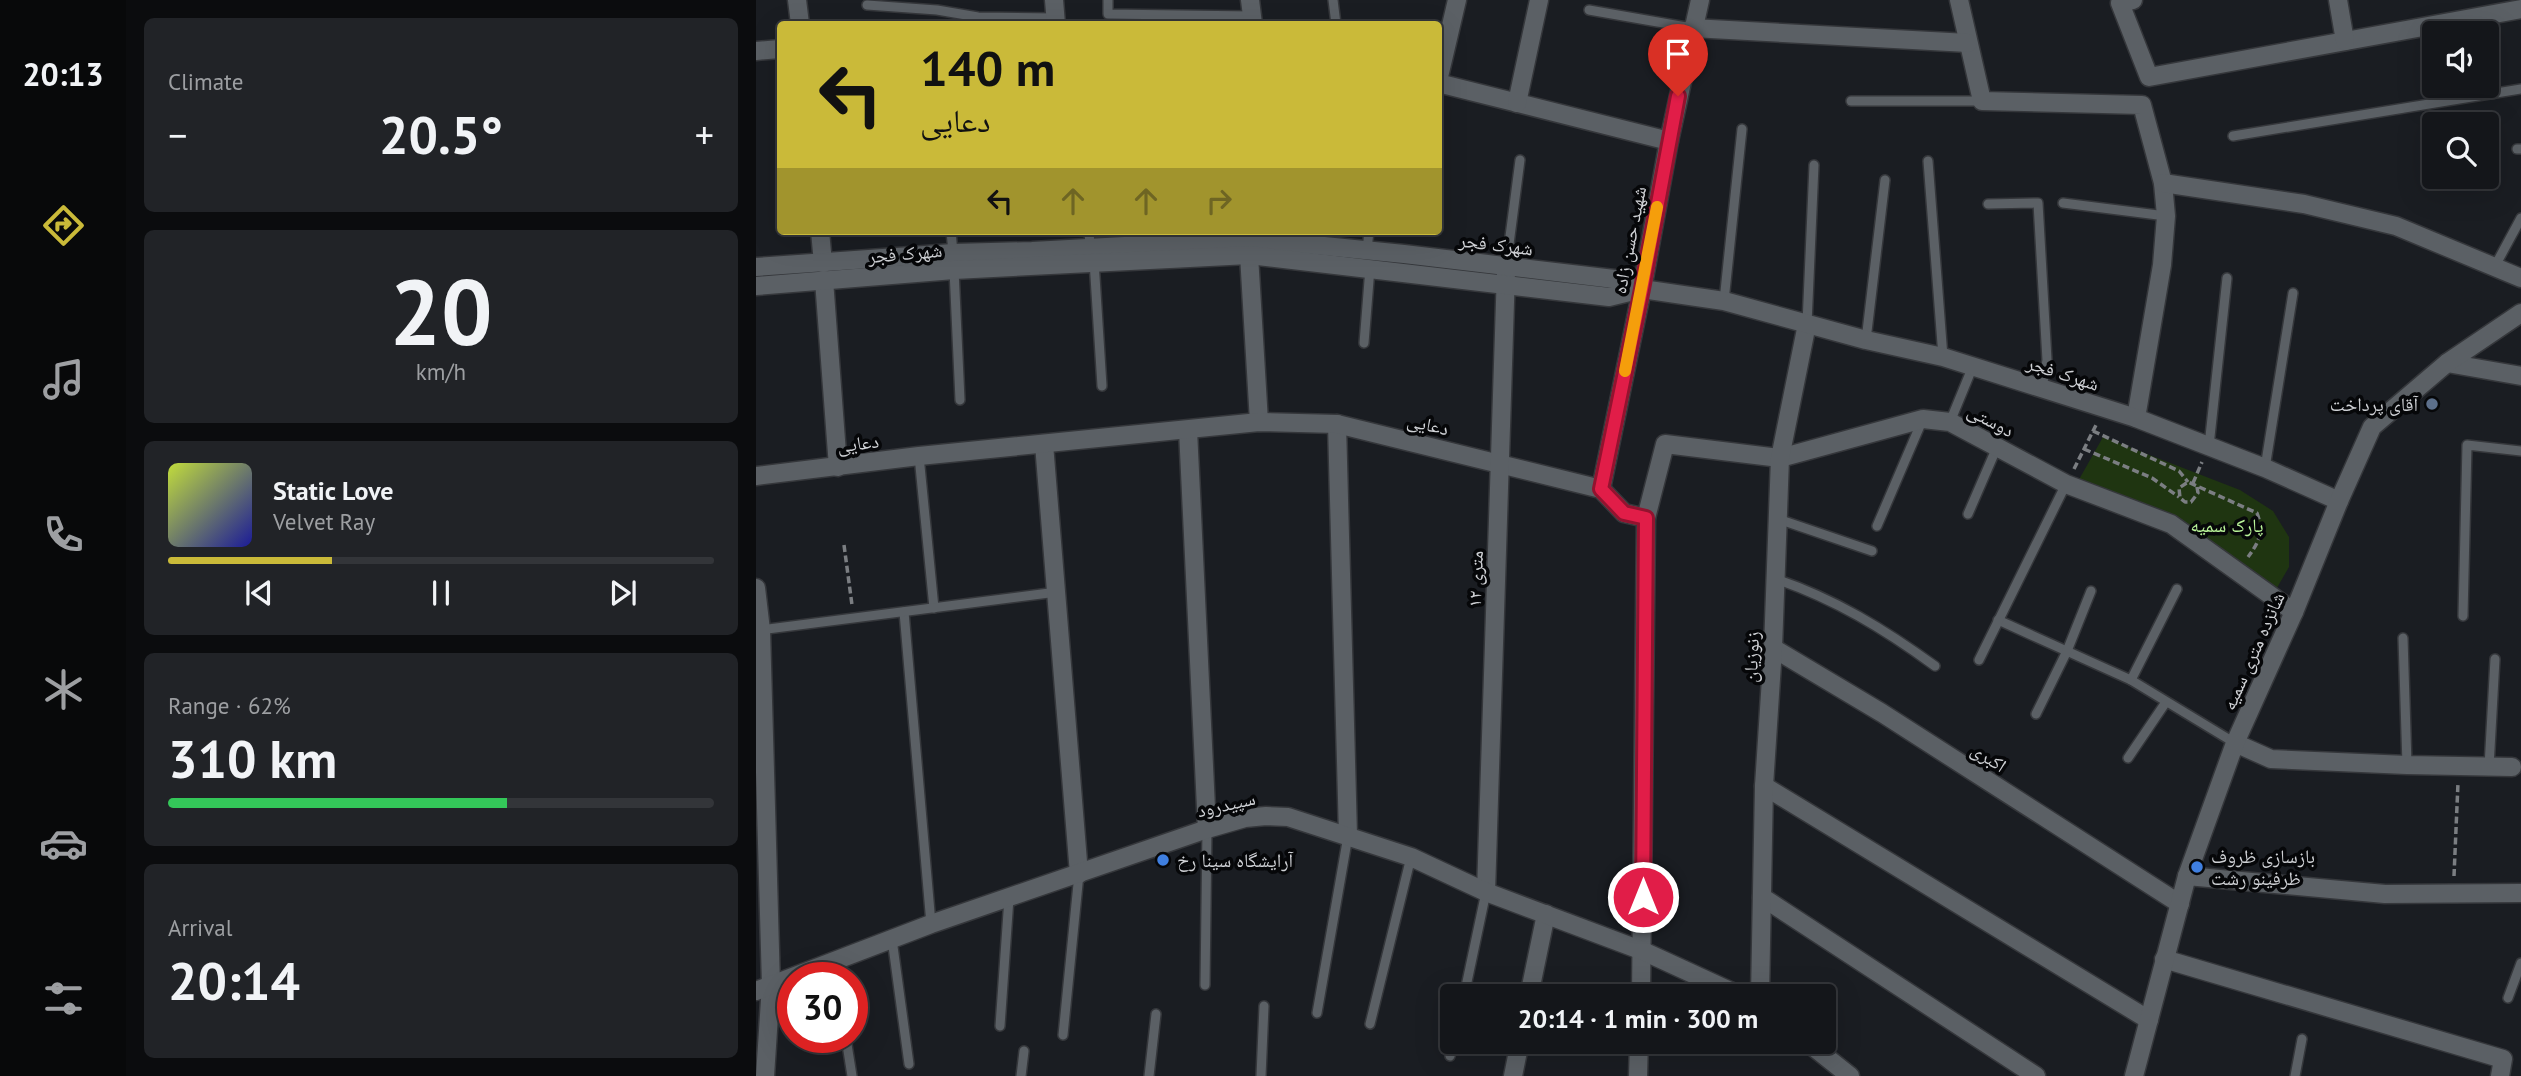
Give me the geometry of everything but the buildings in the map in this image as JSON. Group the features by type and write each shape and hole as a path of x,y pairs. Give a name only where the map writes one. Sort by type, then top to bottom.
{"street":[{"path":"797,0 800,21"},
{"path":"1442,65 1457,0"},
{"path":"1517,103 1539,0"},
{"name":"شهید حسن زاده","path":"1601,489 1669,141 1700,0"},
{"path":"1959,0 1982,101 2142,105 2163,183 2166,216 2162,265 2136,418"},
{"path":"2338,0 2345,41"},
{"path":"2126,1 2149,77 2521,9"},
{"path":"1692,28 1968,43"},
{"path":"756,51 777,49"},
{"path":"1442,83 1669,141"},
{"path":"2163,183 2304,204 2396,226 2521,278"},
{"path":"820,235 838,467"},
{"path":"1252,242 1259,422"},
{"name":"شهرک فجر","path":"756,286 824,272 1091,246 1252,242 1505,276 1614,279 1642,289 1724,301 1866,340 1943,357 2042,387 2209,446 2339,501"},
{"name":"شهرک فجر","path":"756,267 824,272"},
{"name":"۱۲ متری","path":"1486,892 1505,276"},
{"name":"شانزده متری سمیه","path":"2134,1076 2187,876 2235,743 2294,612 2372,426 2446,363 2521,313"},
{"name":"زنوزیان","path":"1760,984 1764,786 1773,648 1780,458 1807,324"},
{"path":"2446,363 2521,376"},
{"name":"دوستی","path":"1646,518 1665,444 1780,458 1923,419 1950,422 2066,484 2171,524 2294,612"},
{"name":"دعایی","path":"756,476 919,456 1259,422 1337,425 1500,462 1601,489 1624,513 1646,518"},
{"path":"1337,425 1348,836"},
{"path":"1188,430 1208,828"},
{"path":"1044,444 1079,874"},
{"path":"1642,984 1646,518"},
{"path":"756,588 759,630 765,1076"},
{"name":"اکبری","path":"1773,648 1882,713 2180,904"},
{"path":"2235,743 2271,759 2512,767"},
{"path":"1764,786 2148,1020"},
{"name":"سپیدرود","path":"850,962 892,939 931,924 1208,828 1245,818 1266,816 1288,817 1411,857 1486,892 1643,951 1715,984"},
{"path":"2187,876 2385,894 2521,893"},
{"path":"1762,897 2036,1076"},
{"path":"1531,984 1546,914"},
{"path":"2164,959 2503,1059 2500,1076"},
{"path":"1513,1076 1517,1054"},
{"path":"1638,1076 1639,1054"},
{"path":"1822,1054 1850,1076"}],"lane":[{"path":"1108,0 1108,14 1252,13"},
{"path":"1332,0 1336,21"},
{"path":"867,5 937,10 978,17 1055,14"},
{"path":"1589,10 1692,28"},
{"path":"2233,136 2521,89"},
{"path":"1851,101 1982,101"},
{"path":"1724,301 1742,129"},
{"path":"1505,276 1520,160"},
{"path":"1928,161 1943,357"},
{"path":"1807,324 1814,164"},
{"path":"1866,340 1885,180"},
{"path":"1988,204 2038,203 2046,360 2042,387"},
{"path":"2063,203 2166,216"},
{"path":"2495,266 2521,218"},
{"path":"951,235 960,400"},
{"path":"1364,344 1369,235"},
{"path":"1091,246 1102,386"},
{"path":"2209,446 2227,278"},
{"path":"2265,468 2293,293"},
{"path":"1950,422 1973,366"},
{"path":"1877,526 1923,419"},
{"path":"2463,616 2467,445 2521,451"},
{"path":"1968,514 1997,447"},
{"path":"919,456 934,608"},
{"path":"1979,660 2066,484"},
{"path":"1778,519 1872,551"},
{"path":"1776,579 1813,592 1884,629 1935,666"},
{"path":"2131,680 2177,589"},
{"path":"2036,714 2067,651 2091,591"},
{"path":"759,630 1057,592"},
{"path":"904,612 931,924"},
{"path":"1998,620 2131,680 2235,743"},
{"path":"2403,638 2407,765"},
{"path":"2489,767 2495,659"},
{"path":"2128,758 2165,702"},
{"path":"1205,985 1208,828"},
{"path":"1317,1013 1348,836"},
{"path":"1370,1024 1411,857"},
{"path":"1063,1035 1079,874"},
{"path":"1467,984 1486,892"},
{"path":"1000,1026 1009,898"},
{"path":"892,939 909,1064"},
{"path":"2508,998 2521,963"},
{"path":"1261,1076 1264,1006"},
{"path":"1149,1076 1156,1014"},
{"path":"2295,1076 2302,1039"},
{"path":"1021,1076 1024,1051"},
{"path":"848,1053 852,1076"}],"path":[{"path":"2066,484 2104,409"},
{"path":"2093,432 2179,471 2197,487 2257,513 2261,523 2261,538 2248,557"},
{"path":"2180,498 2179,488 2190,482 2209,446"},
{"path":"2084,449 2152,478 2185,502 2196,498 2197,487"},
{"path":"844,545 854,618"},
{"path":"2454,893 2459,766"}],"green space":[{"name":"پارک سمیه","path":"2103,437 2240,490 2273,511 2289,537 2289,567 2274,593 2154,521 2077,483"}],"slow traffic":[{"path":"1625,371 1657,207"}],"place":[{"name":"آقای پرداخت","path":"2432,404"},
{"name":"آرایشگاه سینا رخ","path":"1163,860"},
{"name":"بازسازی ظروف ظرفینو رشت","path":"2197,867"}],"route":[{"path":"1643,897 1646,518 1624,513 1601,489 1678,96"}]}
